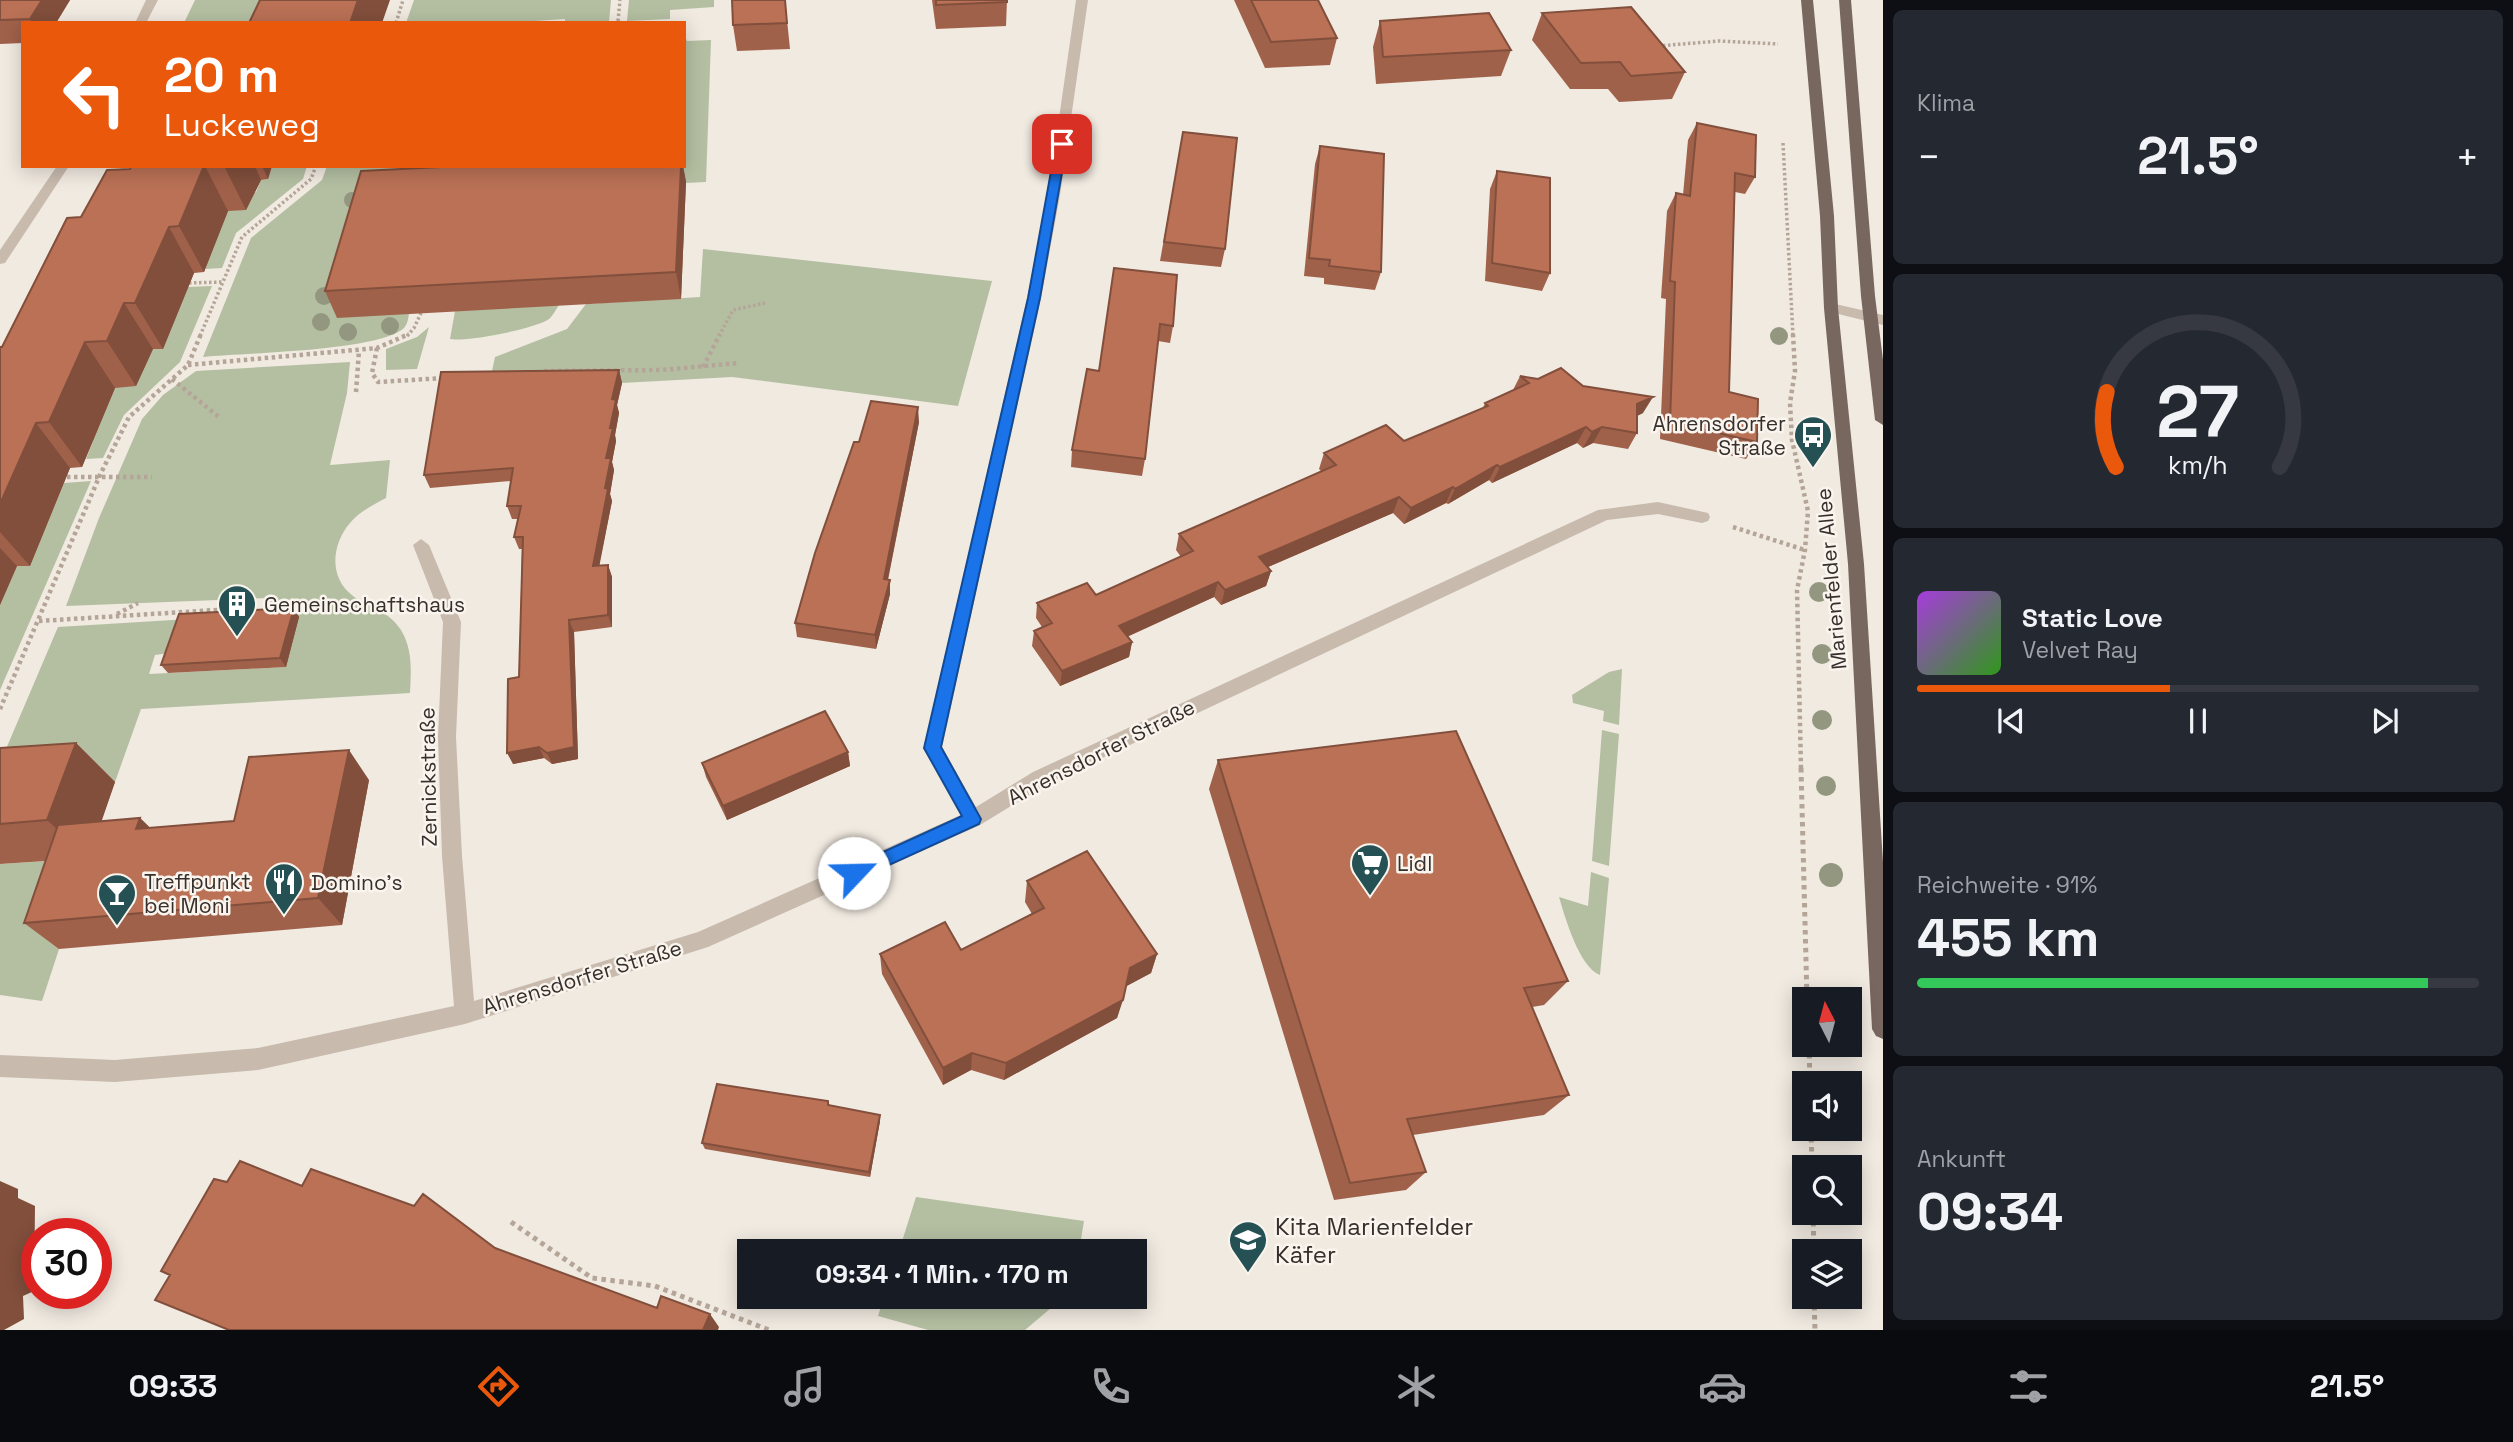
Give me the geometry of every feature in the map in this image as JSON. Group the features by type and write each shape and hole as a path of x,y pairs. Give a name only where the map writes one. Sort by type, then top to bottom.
{"main road":[{"name":"Marienfelder Allee","path":"1807,0 1829,230 1831,309 1856,564 1883,1030"},
{"path":"1845,0 1877,318 1883,419"}],"street":[{"path":"141,21 152,0"},
{"path":"973,819 933,748 1034,298 1054,195 1082,0"},
{"path":"0,260 62,168"},
{"path":"1831,309 1877,318"},
{"name":"Ahrensdorfer Straße","path":"0,1066 114,1071 258,1059 465,1014 701,940 973,819 1040,778 1604,514 1658,508 1702,517"},
{"name":"Zernickstraße","path":"421,545 452,621 447,737 452,856 465,1014"}],"path":[{"path":"397,21 403,0"},
{"path":"618,21 620,0"},
{"path":"1778,33 1780,56"},
{"path":"1653,46 1719,41 1779,44"},
{"path":"1783,138 1794,371 1790,403 1792,439 1808,511 1805,550 1797,590 1807,987"},
{"path":"0,709 100,475 129,417 188,365 242,237 311,179 315,168"},
{"path":"189,284 222,282"},
{"path":"703,368 733,310 765,303"},
{"path":"188,365 377,348 401,340 416,329 421,313"},
{"path":"377,348 372,373 378,382 453,378"},
{"path":"356,393 359,351"},
{"path":"542,371 579,368 634,372 738,363"},
{"path":"172,379 219,417"},
{"path":"66,477 152,477"},
{"path":"1702,517 1805,550"},
{"path":"244,620 250,599"},
{"path":"113,616 138,603"},
{"path":"39,621 248,608"},
{"path":"511,1222 592,1278 655,1286 769,1330"},
{"path":"1814,1309 1815,1330"}],"green space":[{"path":"195,0 338,0 331,21 185,21"},
{"path":"414,0 611,0 609,21 407,21"},
{"path":"629,0 714,0 714,7 670,10 670,19 627,21"},
{"path":"686,39 687,41 711,40 706,182 372,198 409,313 407,324 402,329 384,338 335,347 203,357 251,238 322,180 326,168 686,168"},
{"path":"271,168 306,168 303,179 236,233 222,268 206,269 208,212 256,192 261,180 268,179"},
{"path":"703,249 992,281 958,406 732,377 622,383 489,385 495,357 567,329 586,304 700,297"},
{"path":"212,286 180,362 124,415 103,458 86,459 93,441 93,389 153,349 163,348 188,287"},
{"path":"559,305 549,319 530,327 485,337 450,339 455,311"},
{"path":"429,327 417,369 386,370 386,349 417,337"},
{"path":"350,362 347,393 330,465 390,460 386,498 358,515 344,531 336,550 336,570 339,580 353,596 385,614 401,630 409,653 410,693 141,709 115,782 41,787 0,763 58,627 189,619 176,652 155,655 149,674 286,667 265,619 269,598 66,606 99,518 142,419 163,395 196,371"},
{"path":"91,481 0,690 0,605 17,566 30,566 64,483"},
{"path":"1622,669 1619,725 1603,721 1604,711 1573,703 1572,695 1609,672"},
{"path":"1602,730 1619,734 1609,866 1592,861"},
{"path":"48,861 84,873 42,1001 0,995 0,864"},
{"path":"1591,872 1609,878 1600,975 1592,970 1579,952 1559,897 1588,906"},
{"path":"916,1197 1084,1221 1081,1239 903,1239"},
{"path":"880,1309 1050,1309 1025,1330 928,1330 878,1316"}],"building":[{"path":"0,0 42,0 30,19 0,20"},
{"path":"260,0 358,0 351,21 250,21"},
{"path":"732,0 785,0 787,23 733,25"},
{"path":"936,0 1007,0 1007,2 936,5"},
{"path":"1251,0 1318,0 1337,38 1271,42"},
{"path":"1631,7 1685,72 1631,76 1620,62 1581,63 1542,13"},
{"path":"1489,13 1511,50 1383,57 1380,21"},
{"path":"1697,123 1756,135 1755,177 1735,173 1729,392 1758,399 1757,442 1670,422 1675,282 1670,281 1676,193 1690,196"},
{"path":"1183,132 1237,138 1225,249 1164,242"},
{"path":"1320,146 1384,154 1381,272 1329,266 1330,260 1309,258"},
{"path":"203,168 179,226 169,227 135,303 124,303 107,341 85,342 49,422 36,423 0,504 0,347 67,218 81,217 107,170"},
{"path":"422,168 681,168 676,272 325,291 361,171"},
{"path":"1497,171 1550,178 1550,273 1492,263"},
{"path":"1114,268 1177,275 1173,326 1160,324 1145,459 1072,450 1087,369 1099,371"},
{"path":"1561,368 1583,386 1653,397 1637,404 1637,433 1602,427 1592,432 1586,427 1500,467 1497,465 1455,489 1453,487 1411,508 1399,497 1259,557 1271,571 1225,590 1218,582 1119,626 1132,642 1062,671 1034,631 1052,623 1037,603 1087,583 1096,595 1193,551 1179,534 1336,465 1324,453 1386,425 1404,441 1488,406 1485,403 1529,383 1520,376 1538,379"},
{"path":"619,370 612,399 616,400 606,458 611,458 605,488 608,489 593,566 608,565 608,615 569,620 574,747 547,753 539,747 507,753 508,679 519,677 523,537 514,537 521,506 507,506 513,468 424,475 441,372"},
{"path":"871,401 918,407 884,579 890,580 875,635 795,623 815,553 854,442 859,442"},
{"name":"Gemeinschaftshaus","path":"294,608 280,658 161,665 179,614"},
{"path":"825,711 848,752 723,806 702,763"},
{"name":"Lidl","path":"1456,731 1568,981 1524,988 1569,1095 1407,1119 1426,1172 1350,1183 1218,760"},
{"path":"76,743 47,820 0,824 0,748"},
{"path":"349,750 318,898 24,923 58,825 140,818 136,829 234,821 249,757"},
{"path":"1087,851 1157,954 1130,968 1123,1000 1006,1063 972,1053 943,1068 880,954 945,922 961,950 1044,908 1027,881"},
{"path":"717,1084 828,1101 828,1105 880,1115 869,1172 702,1143"},
{"path":"240,1161 302,1186 311,1169 414,1206 423,1194 495,1248 657,1308 661,1296 710,1314 703,1330 229,1330 155,1300 170,1275 161,1271 214,1179 227,1182"}],"place":[{"name":"Ahrensdorfer Straße","path":"1813,469"},
{"name":"Gemeinschaftshaus","path":"237,638"},
{"name":"Lidl","path":"1370,897"},
{"name":"Domino's","path":"284,916"},
{"name":"Treffpunkt bei Moni","path":"117,927"},
{"name":"Kita Marienfelder Käfer","path":"1248,1274"}],"route":[{"path":"854,873 973,819 933,748 1034,298 1062,144"}]}
